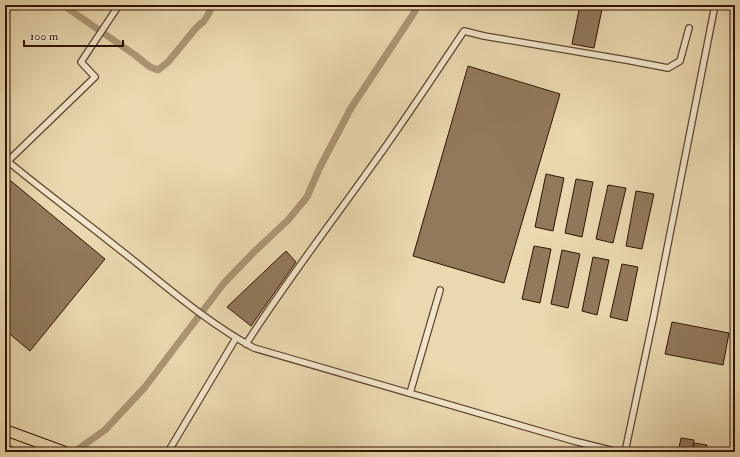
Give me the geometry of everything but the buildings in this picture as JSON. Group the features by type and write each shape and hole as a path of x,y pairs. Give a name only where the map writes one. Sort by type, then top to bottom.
{"highway":[{"path":"5,430 65,452"},
{"path":"5,450 10,452"}],"street":[{"path":"119,5 81,62 95,77 6,160 190,306 236,338 254,348 574,441 618,452"},
{"path":"625,452 716,5"},
{"path":"246,344 273,302 376,161 464,31 484,36 668,68 680,61 689,28"},
{"path":"410,393 440,290"},
{"path":"168,452 236,338"}],"waterway":[{"path":"63,5 150,67 158,70 168,62 196,28 204,21 212,5"},
{"path":"74,452 105,430 145,387 224,283 288,220 307,197 320,167 351,108 418,5"}]}
